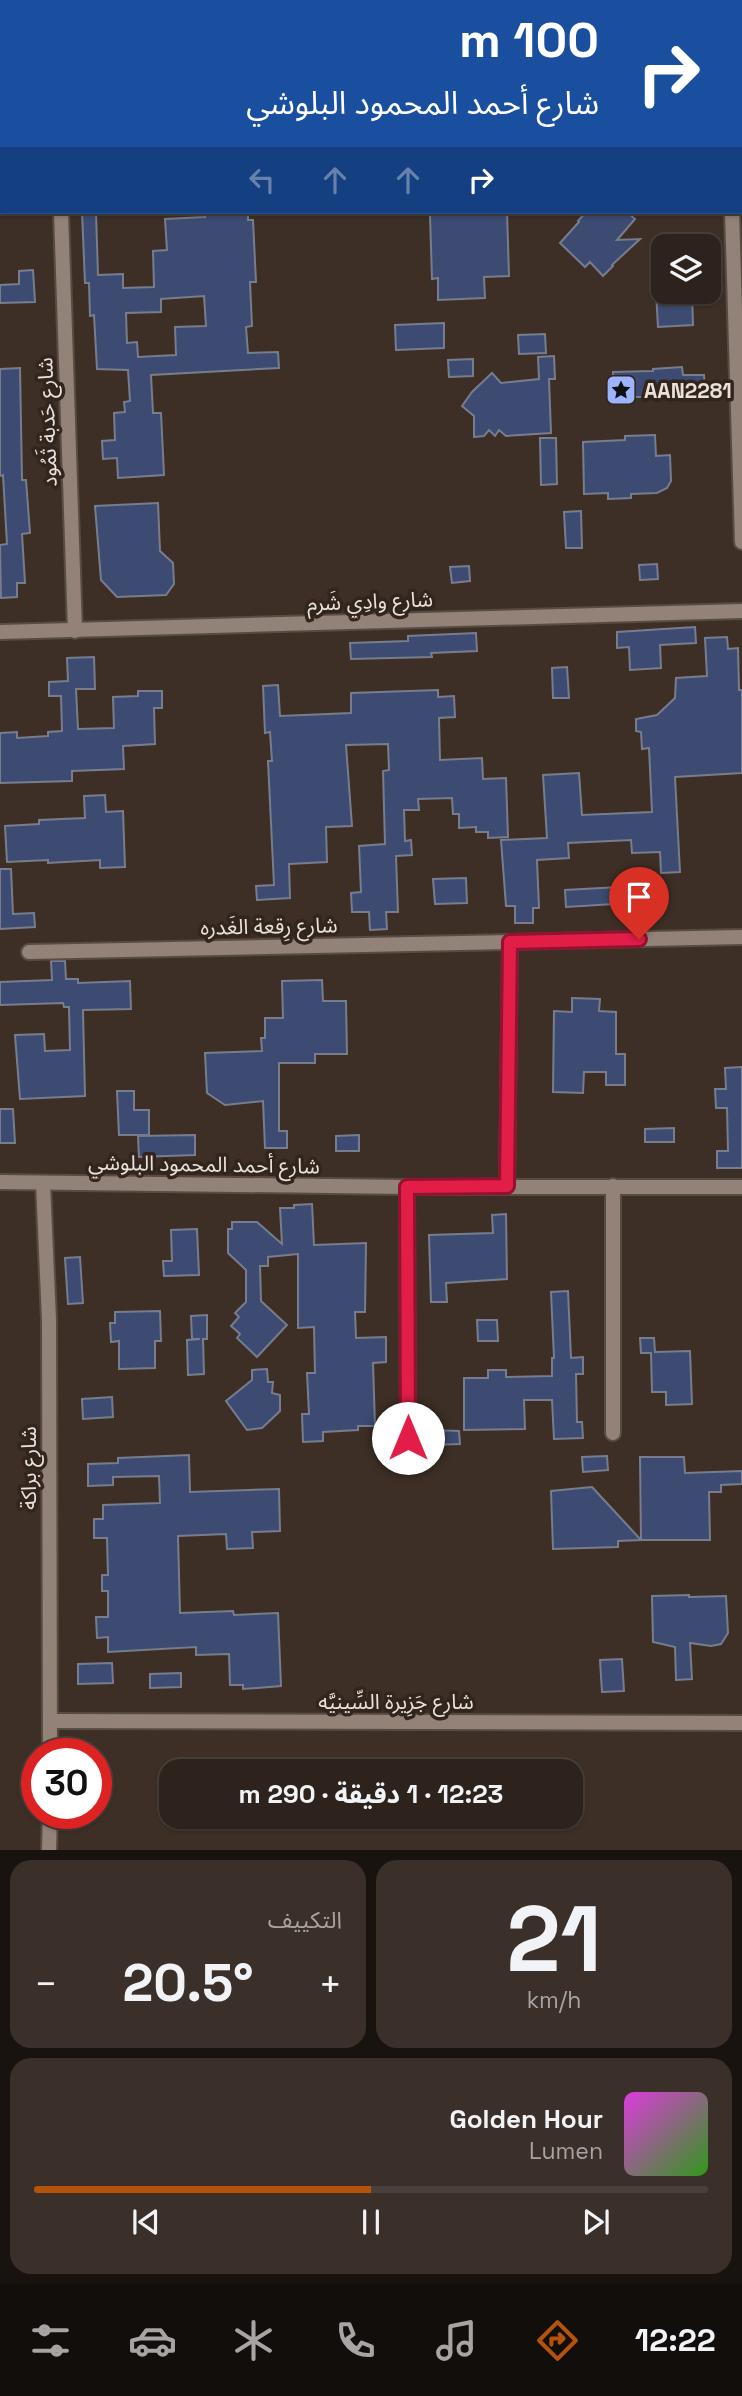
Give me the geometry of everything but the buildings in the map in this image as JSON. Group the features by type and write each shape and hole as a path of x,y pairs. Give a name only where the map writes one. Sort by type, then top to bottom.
{"street":[{"name":"شارع حَدبة ثَمُود","path":"61,214 75,631"},
{"path":"732,214 742,542"},
{"name":"شارع وادِي شَرم","path":"0,632 742,611"},
{"name":"شارع رِقعة الغَدره","path":"29,952 742,937"},
{"path":"507,1186 510,942"},
{"name":"شارع أحمد المحمود البلوشي","path":"0,1182 407,1187 742,1187"},
{"name":"شارع براكة","path":"43,1183 49,1320 50,1738"},
{"path":"613,1186 613,1433"},
{"path":"407,1187 408,1438"},
{"name":"شارع جَزِيرة السِّينيَّه","path":"51,1721 742,1723"},
{"path":"49,1850 50,1829"}],"place":[{"name":"AAN2281","path":"621,390"}],"route":[{"path":"408,1438 407,1187 507,1186 510,942 639,939"}]}
